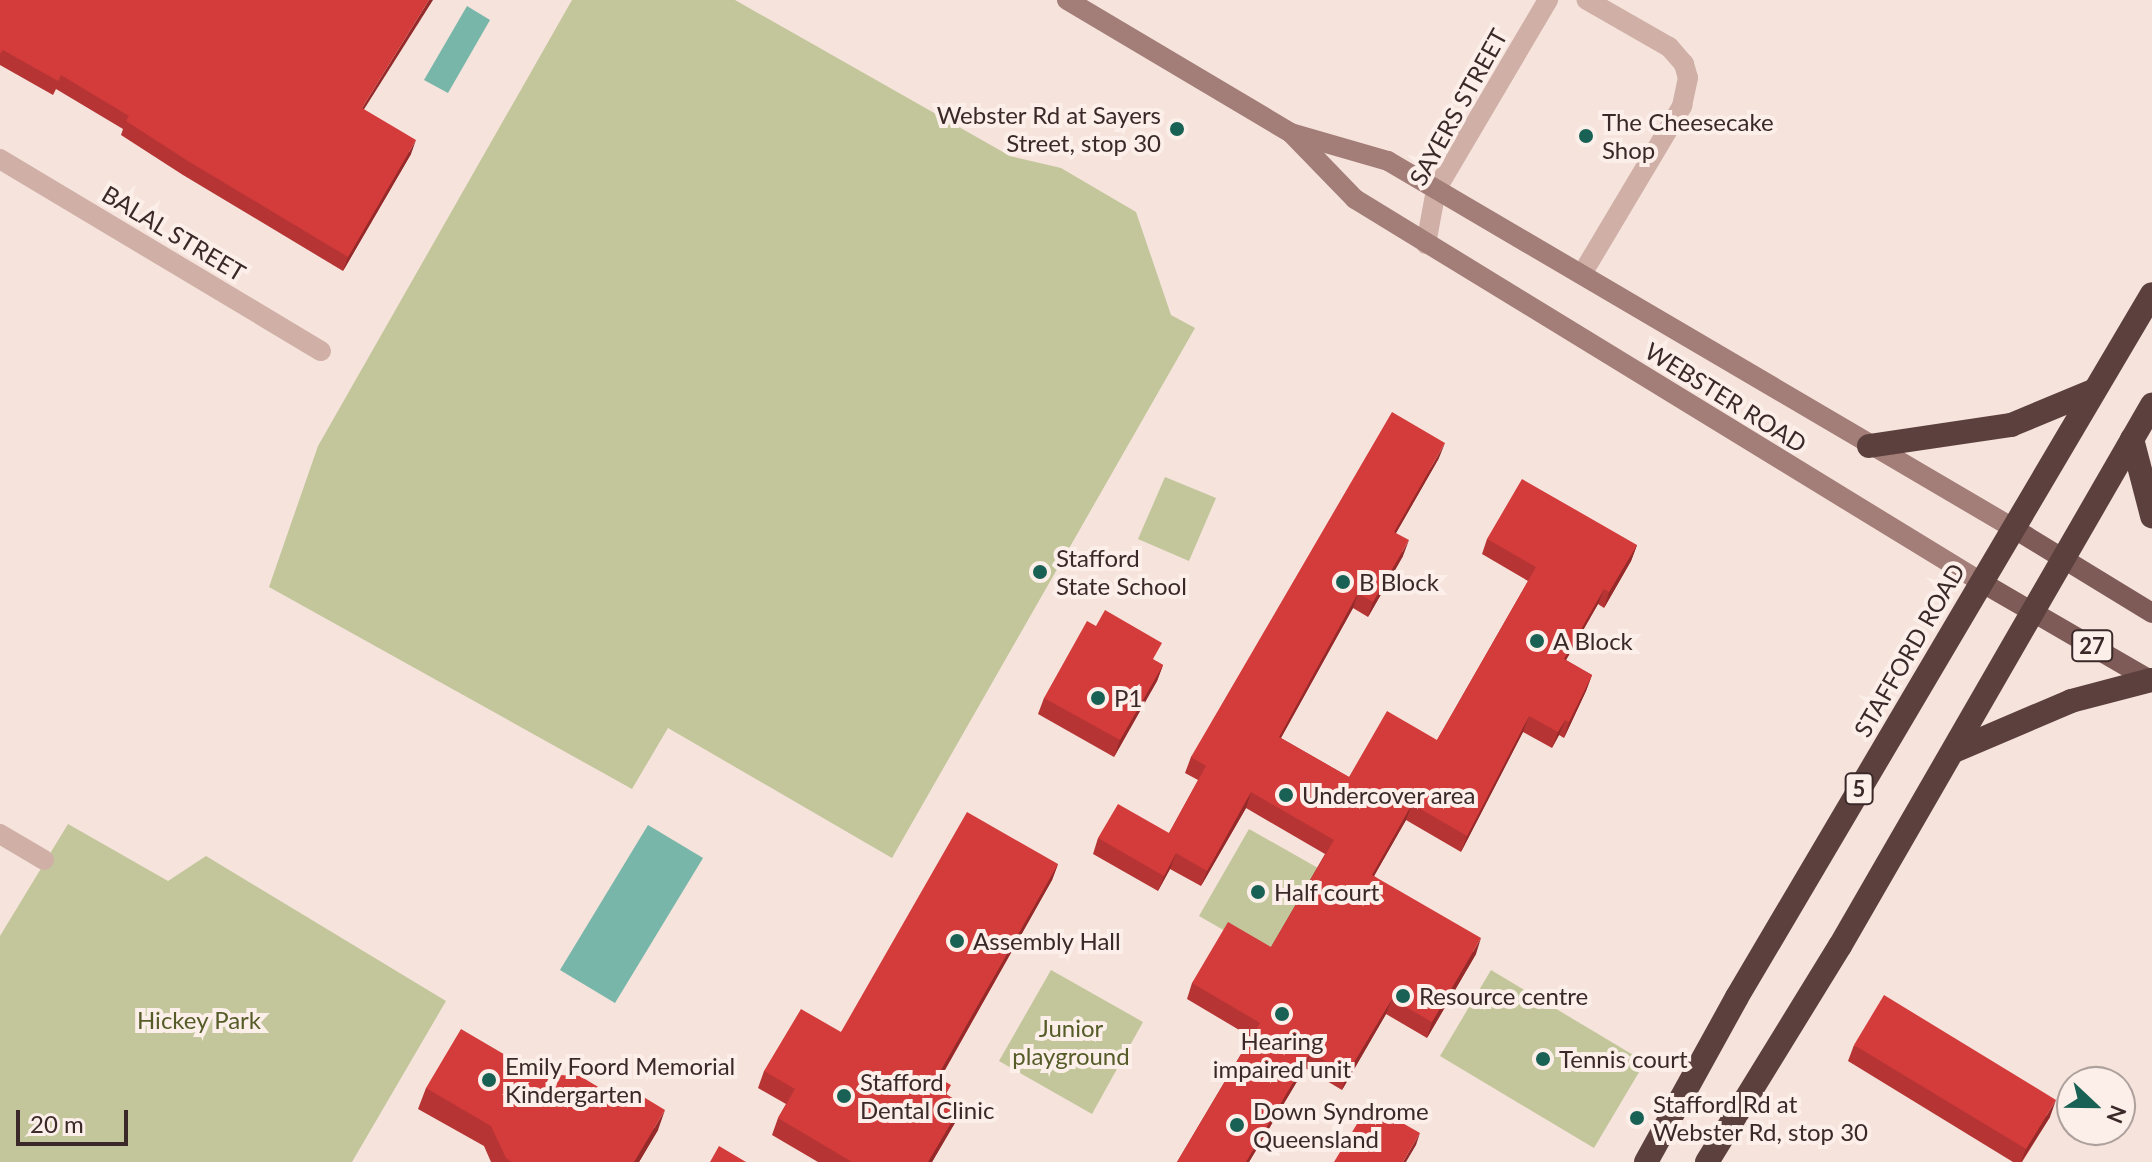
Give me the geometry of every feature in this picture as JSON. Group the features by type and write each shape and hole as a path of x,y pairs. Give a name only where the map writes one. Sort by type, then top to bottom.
{"highway":[{"name":"STAFFORD ROAD","path":"1646,1162 1737,997 2152,294"},
{"path":"1869,446 2011,425 2093,391"},
{"path":"1707,1162 1954,751 2152,405"},
{"path":"2132,439 2152,516"},
{"path":"1954,751 2071,701 2151,681"}],"main road":[{"name":"WEBSTER ROAD","path":"1067,0 1291,133 1388,161 2152,613"},
{"name":"WEBSTER ROAD","path":"1291,133 1355,199 1981,582 2151,681"}],"street":[{"name":"SAYERS STREET","path":"1426,244 1436,190 1548,0"},
{"path":"1582,274 1682,106 1688,78 1684,64 1669,47 1587,0"},
{"name":"BALAL STREET","path":"0,159 321,351"},
{"path":"0,834 44,860"}],"green space":[{"path":"572,0 735,0 1010,156 1061,168 1136,212 1171,315 1195,328 892,858 668,728 632,789 269,587 318,446"},
{"path":"1165,477 1216,498 1189,561 1138,539"},
{"name":"Hickey Park","path":"68,824 168,881 206,856 446,1001 352,1162 0,1162 0,936"},
{"name":"Half court","path":"1249,829 1318,868 1267,955 1199,916"},
{"name":"Junior playground","path":"1051,970 1143,1022 1092,1114 999,1061"},
{"name":"Tennis court","path":"1491,970 1645,1062 1594,1148 1440,1056"}],"water":[{"path":"467,6 490,20 448,93 424,80"},
{"path":"648,825 703,858 615,1003 560,970"}],"building":[{"path":"0,0 429,0 362,108 416,140 348,257 188,161 126,121 129,116 61,75 58,81 3,50 0,54"},
{"path":"1392,412 1445,443 1394,532 1409,540 1373,602 1358,593 1279,737 1349,777 1387,711 1437,740 1536,567 1487,539 1522,479 1637,545 1609,592 1604,589 1564,659 1592,675 1569,722 1565,720 1558,732 1529,716 1467,836 1412,804 1372,875 1481,938 1432,1022 1392,999 1347,1074 1311,1052 1246,1162 1177,1162 1260,1023 1192,983 1228,922 1271,947 1334,840 1251,792 1207,871 1176,853 1164,876 1098,838 1118,804 1169,833 1206,766 1191,757"},
{"name":"P1","path":"1105,610 1162,643 1153,659 1163,665 1120,740 1044,698 1087,621 1096,626"},
{"path":"967,812 1058,864 937,1077 951,1085 946,1094 962,1104 928,1162 852,1162 778,1118 795,1089 764,1071 801,1009 841,1032"},
{"path":"1884,995 2056,1100 2026,1149 1854,1045"},
{"path":"461,1029 538,1074 580,1076 625,1103 632,1090 665,1110 634,1162 512,1162 506,1158 491,1126 426,1088"},
{"name":"Down Syndrome Queensland","path":"1369,1104 1420,1133 1403,1162 1334,1162"},
{"path":"719,1146 746,1162 710,1162"}],"place":[{"name":"Webster Rd at Sayers Street, stop 30","path":"1177,129"},
{"name":"The Cheesecake Shop","path":"1586,136"},
{"name":"Stafford State School","path":"1040,572"},
{"name":"B Block","path":"1343,582"},
{"name":"A Block","path":"1537,641"},
{"name":"P1","path":"1098,698"},
{"name":"Undercover area","path":"1286,795"},
{"name":"Half court","path":"1258,892"},
{"name":"Assembly Hall","path":"957,941"},
{"name":"Resource centre","path":"1403,996"},
{"name":"Hearing impaired unit","path":"1282,1014"},
{"name":"Tennis court","path":"1543,1059"},
{"name":"Emily Foord Memorial Kindergarten","path":"489,1080"},
{"name":"Stafford Dental Clinic","path":"844,1096"},
{"name":"Stafford Rd at Webster Rd, stop 30","path":"1637,1118"},
{"name":"Down Syndrome Queensland","path":"1237,1125"}]}
